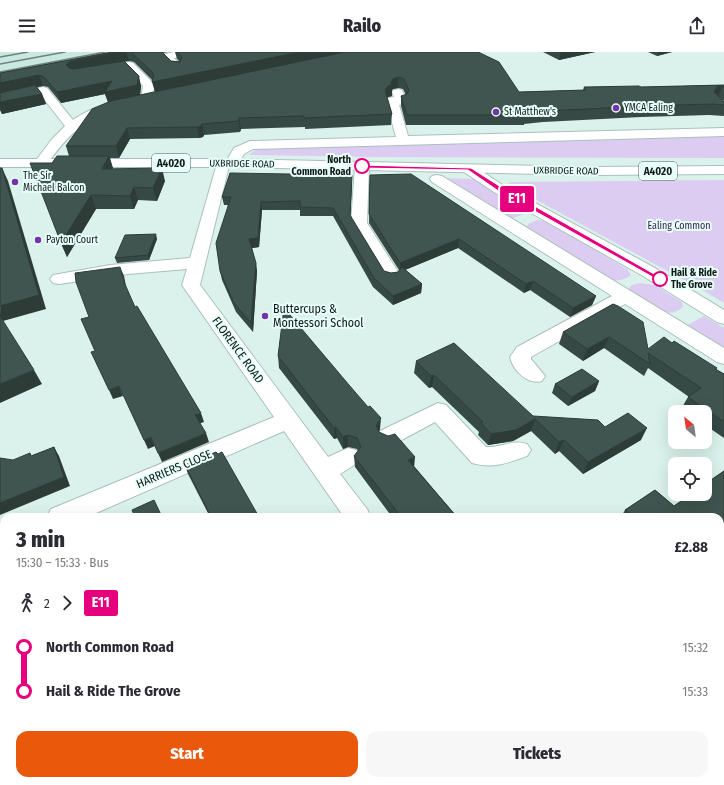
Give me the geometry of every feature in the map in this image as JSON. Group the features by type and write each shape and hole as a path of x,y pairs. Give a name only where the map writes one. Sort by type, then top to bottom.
{"street":[{"path":"178,68 166,57 183,54"},
{"path":"84,73 129,65 149,85 147,99"},
{"path":"19,82 28,93"},
{"path":"0,99 43,90 71,126"},
{"path":"398,92 401,101 392,101 403,140"},
{"path":"41,162 60,136 71,126 90,114 129,103 162,96"},
{"path":"698,122 709,132"},
{"path":"228,163 239,150 250,145 724,132"},
{"name":"UXBRIDGE ROAD","path":"0,163 228,163 592,171 724,170"},
{"name":"FLORENCE ROAD","path":"228,163 191,285 355,513"},
{"path":"362,166 359,223 391,275"},
{"path":"469,169 499,189 649,272 724,318"},
{"path":"437,179 512,224 724,357"},
{"path":"512,224 542,212"},
{"path":"59,279 106,270 197,263"},
{"path":"535,376 521,362 520,357 524,352 620,293 649,272"},
{"path":"672,324 705,306"},
{"path":"388,437 438,411 480,456 495,457 519,450"},
{"name":"HARRIERS CLOSE","path":"69,513 288,420"},
{"path":"325,471 348,458"}],"shaded area":[{"path":"0,52 146,52 0,81"}],"green space":[{"path":"724,133 724,158 373,157 249,155 256,149"},
{"path":"441,178 474,179 522,207 525,211 524,214 513,218 506,218"},
{"name":"Ealing Common","path":"724,180 724,303 507,184 512,182"},
{"path":"537,220 546,221 627,269 631,275 619,280 607,280 527,228 528,224"},
{"path":"640,283 654,285 682,302 683,307 669,313 655,309 628,290 632,285"},
{"path":"704,316 724,328 724,352 684,327"}],"building":[{"path":"112,52 119,52 73,61 66,65 69,68 74,69 124,61 139,76 137,85 105,92 112,81 57,92 44,77 39,75 0,83 0,73"},
{"path":"131,52 162,52 171,61 180,62 182,57 177,52 300,52 152,82 154,74"},
{"path":"345,52 478,52 499,62 519,92 586,90 584,87 724,85 724,88 722,86 717,87 714,92 724,102 724,105 645,106 546,111 525,113 526,115 407,115 401,96 407,94 409,90 404,79 398,77 393,79 391,82 392,85 388,86 385,90 392,114 304,118 304,116 239,118 239,121 202,124 201,126 197,127 127,128 116,146 66,146 92,109 111,101"},
{"path":"35,85 42,94 0,102 0,93"},
{"path":"57,156 109,156 102,169 162,168 153,188 134,187 130,196 91,195 61,243 30,163 52,163"},
{"path":"0,168 2,168 39,295 0,306"},
{"path":"230,173 352,175 350,215 384,271 391,273 398,272 402,267 422,284 393,296 374,278 333,208 300,207 300,201 261,202 258,238 249,239 256,263 251,323 234,303 220,271 216,243 231,197 222,197"},
{"path":"411,174 596,296 573,308 533,281 526,284 459,239 400,263 369,214 370,175"},
{"path":"156,234 148,255 115,258 125,235"},
{"path":"120,267 124,282 135,307 137,306 201,413 195,415 206,433 158,453 151,437 144,440 119,386 109,390 91,352 95,351 81,319 89,317 76,282 75,273"},
{"path":"613,304 618,306 643,322 648,349 664,337 672,343 674,341 724,374 724,422 712,414 712,405 700,405 688,397 701,388 648,353 650,364 609,337 587,349 563,332"},
{"path":"284,308 368,407 370,406 381,418 376,425 379,432 388,436 395,434 415,457 408,460 454,513 398,513 354,456 361,447 357,438 348,435 343,437 336,427 334,428 278,356"},
{"path":"0,316 34,370 0,384"},
{"path":"454,343 533,416 598,420 605,427 628,413 647,428 588,462 564,440 559,442 535,419 516,430 491,434 481,423 483,422 434,375 431,376 416,361"},
{"path":"582,369 599,381 572,397 555,384"},
{"path":"54,447 64,477 0,503 0,458 13,460 30,453 31,456"},
{"path":"216,452 218,454 222,452 257,513 209,513 185,465"},
{"path":"724,471 724,513 629,513 625,510 655,490 674,506 681,501 712,501 712,479"},
{"path":"154,500 160,513 133,513 132,510"}],"railway":[{"path":"0,57 28,52"},
{"path":"0,64 65,52"},
{"path":"0,72 105,52"}],"bus line":[{"name":"E11","path":"362,166 469,169 499,189 609,249 660,279"}],"place":[{"name":"YMCA Ealing","path":"616,108"},
{"name":"St Matthew's","path":"496,112"},
{"name":"North Common Road","path":"362,166"},
{"name":"The Sir Michael Balcon","path":"15,182"},
{"name":"Payton Court","path":"38,240"},
{"name":"Hail & Ride The Grove","path":"660,279"},
{"name":"Buttercups & Montessori School","path":"265,316"}]}
